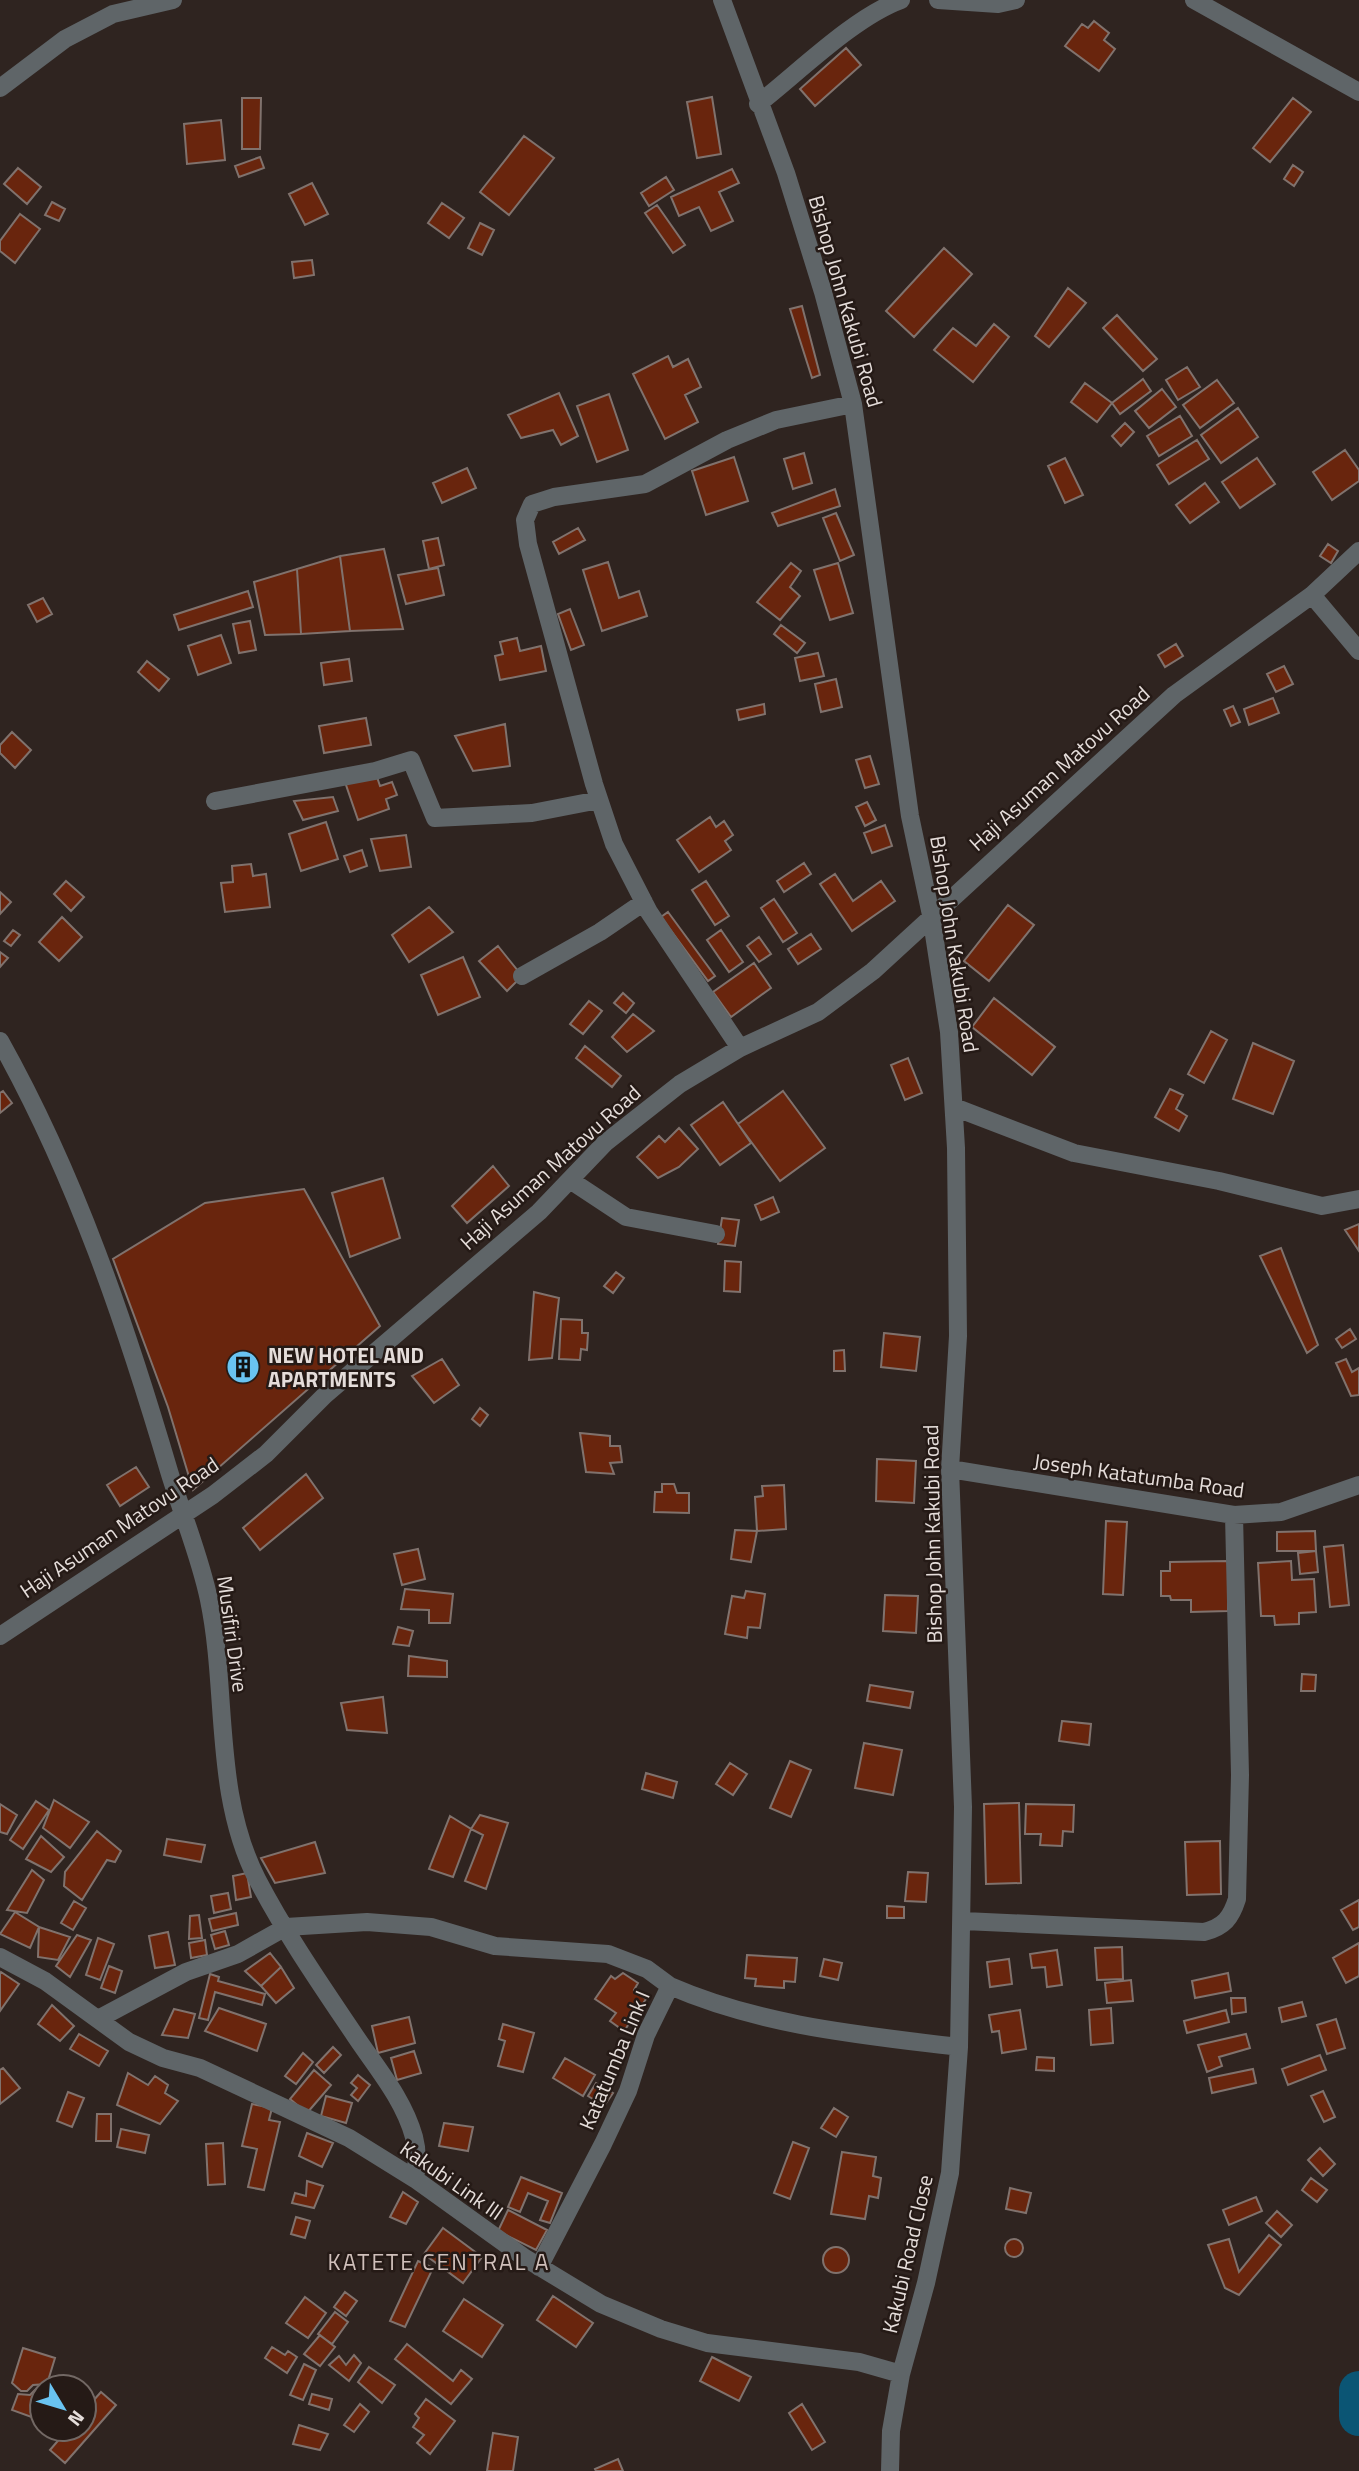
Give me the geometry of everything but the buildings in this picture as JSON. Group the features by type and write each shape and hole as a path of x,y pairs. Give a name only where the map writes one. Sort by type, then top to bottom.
{"street":[{"path":"0,88 65,39 113,14 173,0"},
{"name":"Bishop John Kakubi Road","path":"722,0 758,104 786,173 823,292 853,404 910,816 931,915 949,1032 954,1107 957,1336 950,1469 964,1807 964,1921 959,2047"},
{"path":"758,104 884,6 901,0"},
{"path":"938,0 998,4 1016,0"},
{"path":"1194,0 1359,92"},
{"path":"740,1048 644,902 614,844 599,800 528,544 525,520 532,504 554,497 645,484 727,440 776,419 853,404"},
{"name":"Haji Asuman Matovu Road","path":"0,1636 182,1515 265,1454 326,1395 539,1212 605,1143 680,1084 740,1048 818,1012 873,971 1174,695 1312,595 1359,551"},
{"path":"1312,595 1359,651"},
{"path":"215,801 375,771 411,760 435,818 532,813 599,800"},
{"path":"522,976 600,932 644,902"},
{"name":"Musifiri Drive","path":"0,1041 35,1104 77,1196 138,1366 209,1602 237,1831 257,1878 286,1927 389,2084 413,2134 418,2157 415,2179"},
{"path":"954,1107 1074,1153 1219,1181 1322,1206 1359,1199"},
{"path":"570,1180 626,1217 716,1234"},
{"name":"Joseph Katatumba Road","path":"950,1469 1234,1515 1281,1512 1359,1485"},
{"path":"964,1921 1204,1932 1218,1929 1232,1916 1237,1899 1240,1775 1234,1515"},
{"path":"100,2018 186,1972 238,1954 286,1927 367,1922 431,1927 495,1946 608,1954 647,1969 670,1986"},
{"name":"Kakubi Link III","path":"0,1957 46,1981 100,2018 129,2042 163,2058 201,2068 349,2138 415,2179 456,2212 539,2267 601,2304 661,2329 707,2343 859,2362 901,2374"},
{"name":"Katatumba Link I","path":"539,2267 628,2091 646,2035 670,1986 704,2001 815,2029 959,2047"},
{"name":"Kakubi Road Close","path":"890,2471 891,2431 901,2374 926,2283 950,2173 959,2047"}],"waterway":[{"path":"1359,2391 1359,2416"}],"place":[{"name":"NEW HOTEL AND APARTMENTS","path":"243,1367"}],"district":[{"name":"KATETE CENTRAL A","path":"439,2261"}]}
